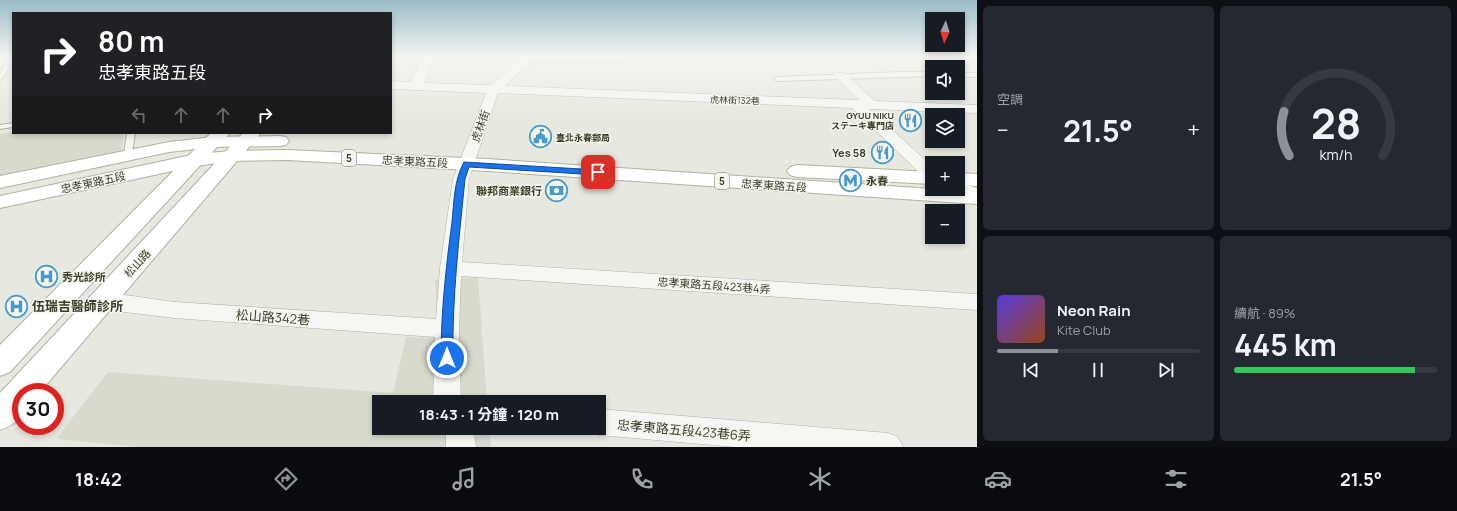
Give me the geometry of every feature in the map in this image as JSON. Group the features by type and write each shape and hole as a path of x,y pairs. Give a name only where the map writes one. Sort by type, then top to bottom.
{"main road":[{"name":"忠孝東路五段","path":"0,202 196,160 233,141"},
{"name":"忠孝東路五段","path":"0,182 128,154 168,147 233,141 287,154 469,158 925,176"},
{"name":"松山路","path":"29,383 100,303 233,141"},
{"name":"忠孝東路五段","path":"469,158 977,196"},
{"path":"0,364 196,160"},
{"path":"965,179 977,180"},
{"name":"松山路","path":"0,416 12,402"}],"street":[{"path":"416,86 419,78"},
{"name":"虎林街","path":"447,395 447,329 451,268 461,179 493,90 507,78"},
{"path":"842,78 872,105"},
{"name":"虎林街132巷","path":"392,85 977,110"},
{"path":"857,105 925,169"},
{"path":"965,190 977,196"},
{"name":"忠孝東路五段423巷4弄","path":"451,268 977,302"},
{"name":"松山路342巷","path":"100,303 124,304 174,310 447,329"},
{"name":"忠孝東路五段423巷6弄","path":"606,423 888,447"},
{"path":"460,435 461,447"}],"lane":[{"path":"777,79 801,78"},
{"path":"0,127 12,125"},
{"path":"128,154 130,134"}],"shaded area":[{"path":"12,132 12,134 124,134 122,154 0,177 0,134"},
{"path":"478,277 486,395 372,395 372,435 490,435 491,447 138,447 56,439 59,435 64,435 64,429 108,372 393,393 406,337 438,338 435,280"}],"place":[{"name":"GYUU NIKU ステーキ專門店","path":"910,120"},
{"name":"臺北永春郵局","path":"540,137"},
{"name":"Yes 58","path":"882,152"},
{"name":"永春","path":"851,180"},
{"name":"聯邦商業銀行","path":"557,190"},
{"name":"秀光診所","path":"47,276"},
{"name":"伍瑞吉醫師診所","path":"16,306"}],"route":[{"path":"447,358 447,329 451,268 461,179 466,164 598,172"}]}
